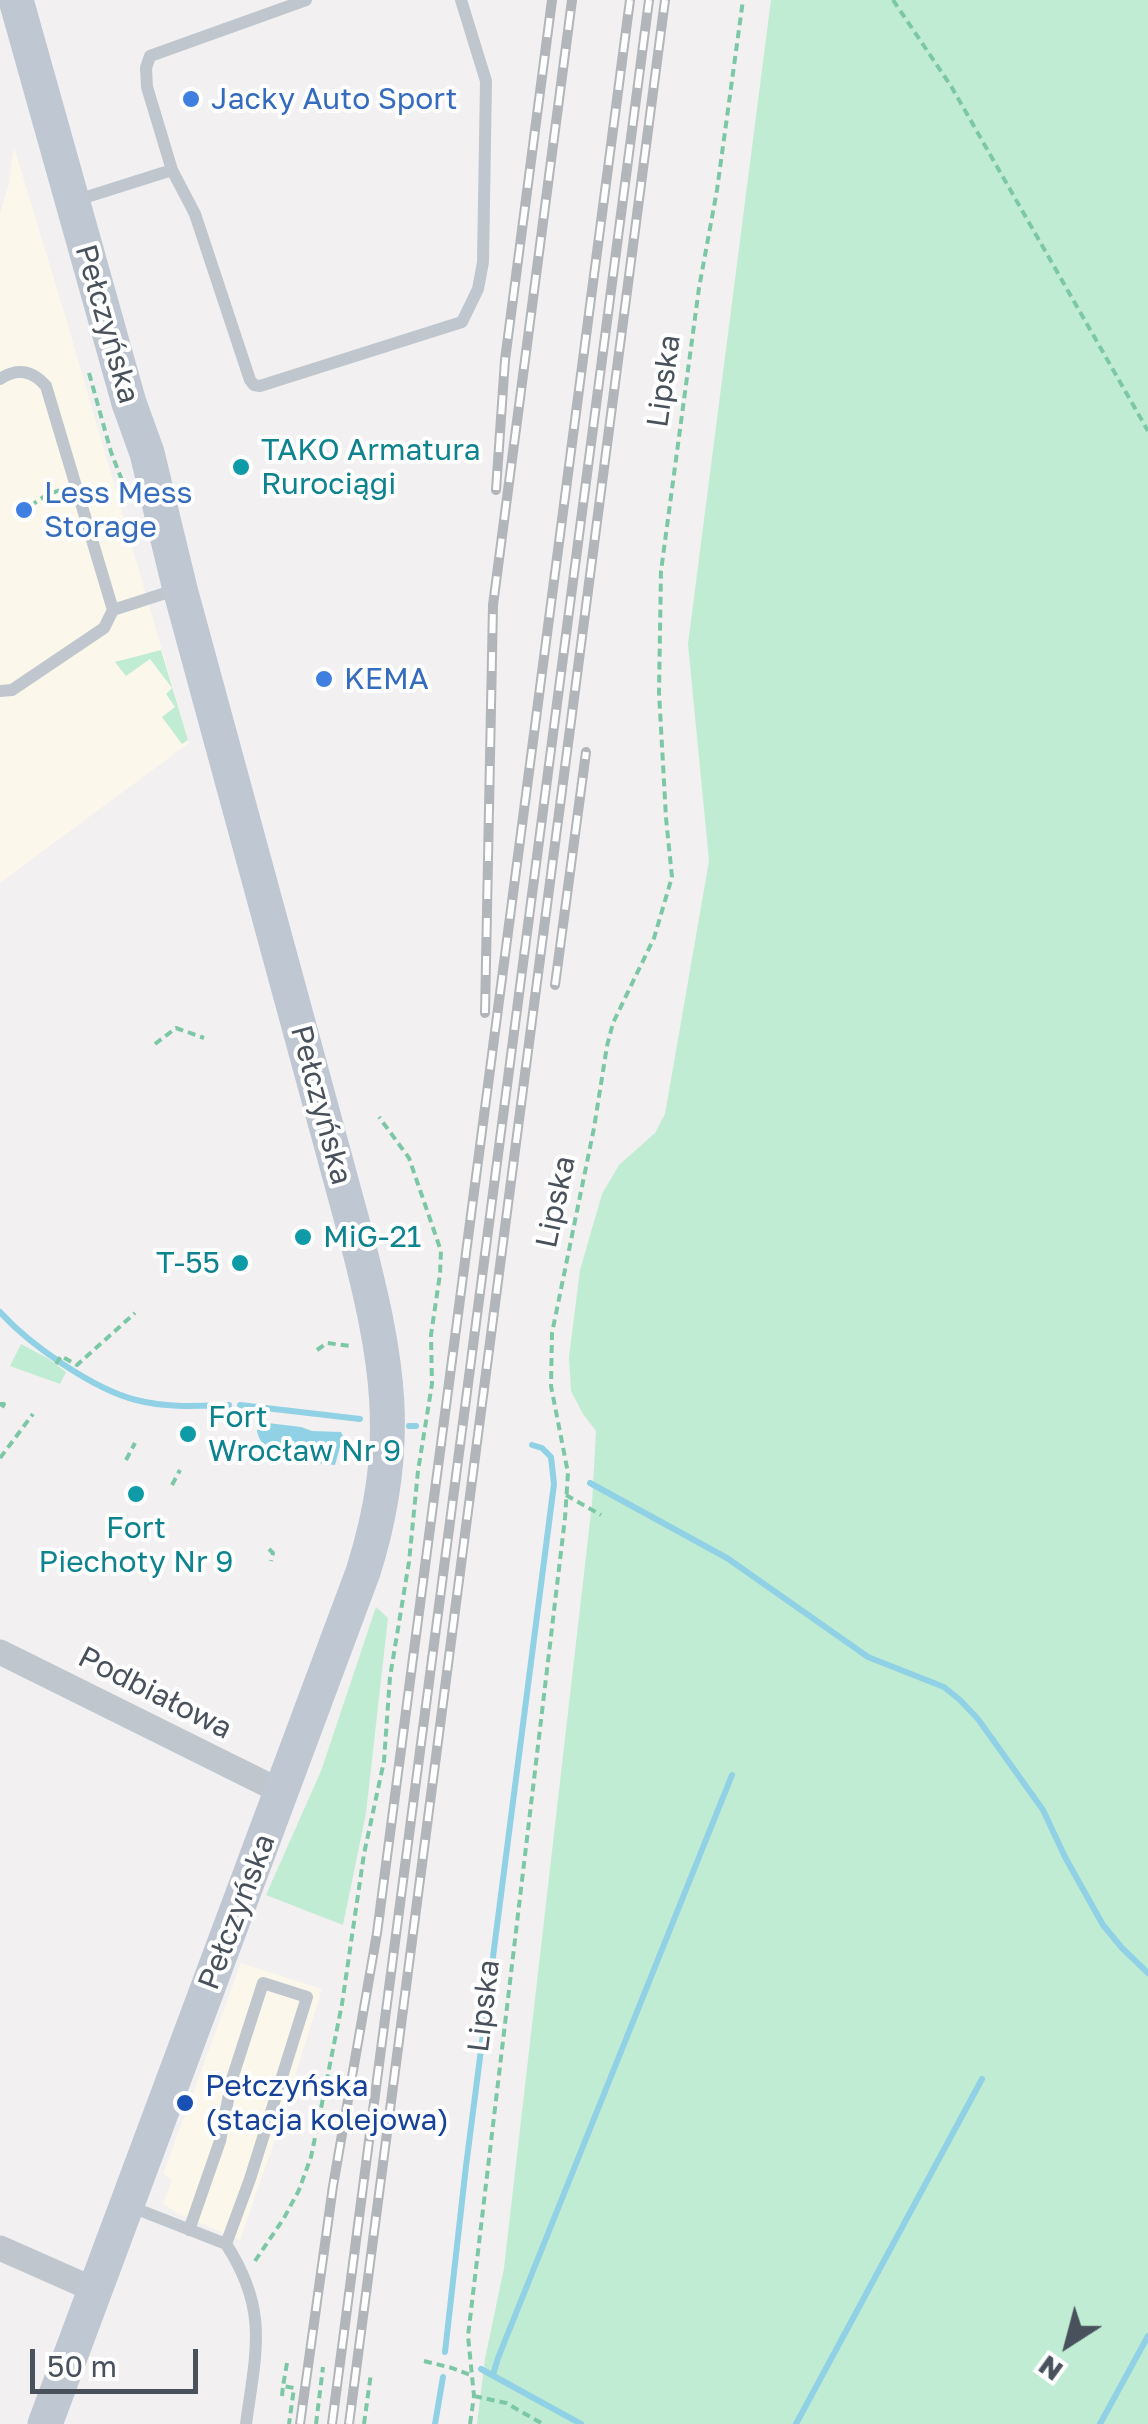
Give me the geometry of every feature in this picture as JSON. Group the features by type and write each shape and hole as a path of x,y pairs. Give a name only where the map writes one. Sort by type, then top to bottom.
{"main road":[{"name":"Pełczyńska","path":"16,0 129,404 146,452 355,1232 380,1336 388,1393 385,1482 372,1547 45,2424"}],"street":[{"name":"Podbiałowa","path":"0,1652 282,1792"},
{"path":"0,2248 95,2290"}],"lane":[{"path":"306,0 150,56 146,68 147,87 172,170 195,214 250,380 260,386 462,322 478,289 484,262 486,80 461,0"},
{"path":"72,202 172,170"},
{"path":"0,379 20,371 30,373 46,386 113,610 110,620 96,634 12,690 0,691"},
{"path":"113,610 180,588"},
{"path":"189,2230 220,2142 232,2079 263,1983 308,1997 226,2244"},
{"path":"127,2205 226,2244 254,2304 257,2324 246,2424"}],"path":[{"name":"Lipska","path":"470,2424 474,2396 468,2336 568,1474 551,1386 552,1333 594,1128 606,1046 613,1022 654,938 672,877 659,692 661,571 698,288 717,190 743,0"},
{"path":"893,0 951,86 1148,431"},
{"path":"30,506 48,494 76,486"},
{"path":"156,1044 176,1028 204,1038"},
{"path":"240,2270 262,2254 299,2190 311,2156 384,1761 390,1676 432,1384 431,1335 441,1251 408,1158 379,1117"},
{"path":"56,1364 61,1356 76,1365 135,1313"},
{"path":"317,1350 327,1343 360,1346"},
{"path":"0,1404 4,1404 0,1412"},
{"path":"0,1458 32,1414"},
{"path":"126,1460 135,1444"},
{"path":"172,1485 180,1470"},
{"path":"566,1495 601,1516"},
{"path":"269,1548 273,1553 271,1561"},
{"path":"424,2362 473,2376"},
{"path":"282,2396 286,2363"},
{"path":"316,2424 324,2367"},
{"path":"364,2424 371,2373"},
{"path":"283,2386 294,2388 289,2424"},
{"path":"474,2396 506,2403 543,2424"}],"shaded area":[{"path":"14,147 189,743 0,883 0,214"},
{"path":"241,1963 322,1989 240,2240 163,2204 172,2180 163,2174"}],"green space":[{"path":"771,0 1148,0 1148,2424 477,2424 485,2359 504,2268 592,1504 596,1431 571,1391 569,1357 580,1270 602,1194 619,1165 655,1133 665,1114 709,861 688,644"},
{"path":"161,650 188,740 182,744 162,717 175,707 166,694 172,688 150,659 126,676 115,662"},
{"path":"21,1344 66,1372 60,1384 10,1366"},
{"path":"376,1607 388,1618 366,1813 343,1925 266,1895 321,1771"}],"water":[{"path":"261,1424 341,1432 335,1465 318,1463 320,1440 311,1461 270,1450 257,1431"}],"waterway":[{"path":"0,1312 63,1364 119,1394 159,1404 229,1405"},
{"path":"240,1405 360,1419"},
{"path":"409,1426 416,1426"},
{"path":"445,2352 554,1484 551,1457 532,1445"},
{"path":"590,1483 727,1558 868,1657 944,1687 960,1700 1043,1810 1103,1925 1148,1973"},
{"path":"493,2375 732,1775"},
{"path":"796,2424 982,2079"},
{"path":"1100,2424 1148,2336"},
{"path":"481,2369 581,2424"},
{"path":"435,2424 443,2377"}],"railway":[{"path":"496,490 505,360 552,0"},
{"path":"485,1013 493,605 572,0"},
{"path":"300,2424 333,2186 377,1933 630,0"},
{"path":"332,2424 649,0"},
{"path":"349,2424 665,0"},
{"path":"555,985 586,752"}],"place":[{"name":"Jacky Auto Sport","path":"191,99"},
{"name":"TAKO Armatura Rurociągi","path":"241,467"},
{"name":"Less Mess Storage","path":"24,510"},
{"name":"KEMA","path":"324,679"},
{"name":"MiG-21","path":"303,1237"},
{"name":"T-55","path":"240,1263"},
{"name":"Fort Wrocław Nr 9","path":"188,1434"},
{"name":"Fort Piechoty Nr 9","path":"136,1494"},
{"name":"Pełczyńska (stacja kolejowa)","path":"185,2103"}]}
